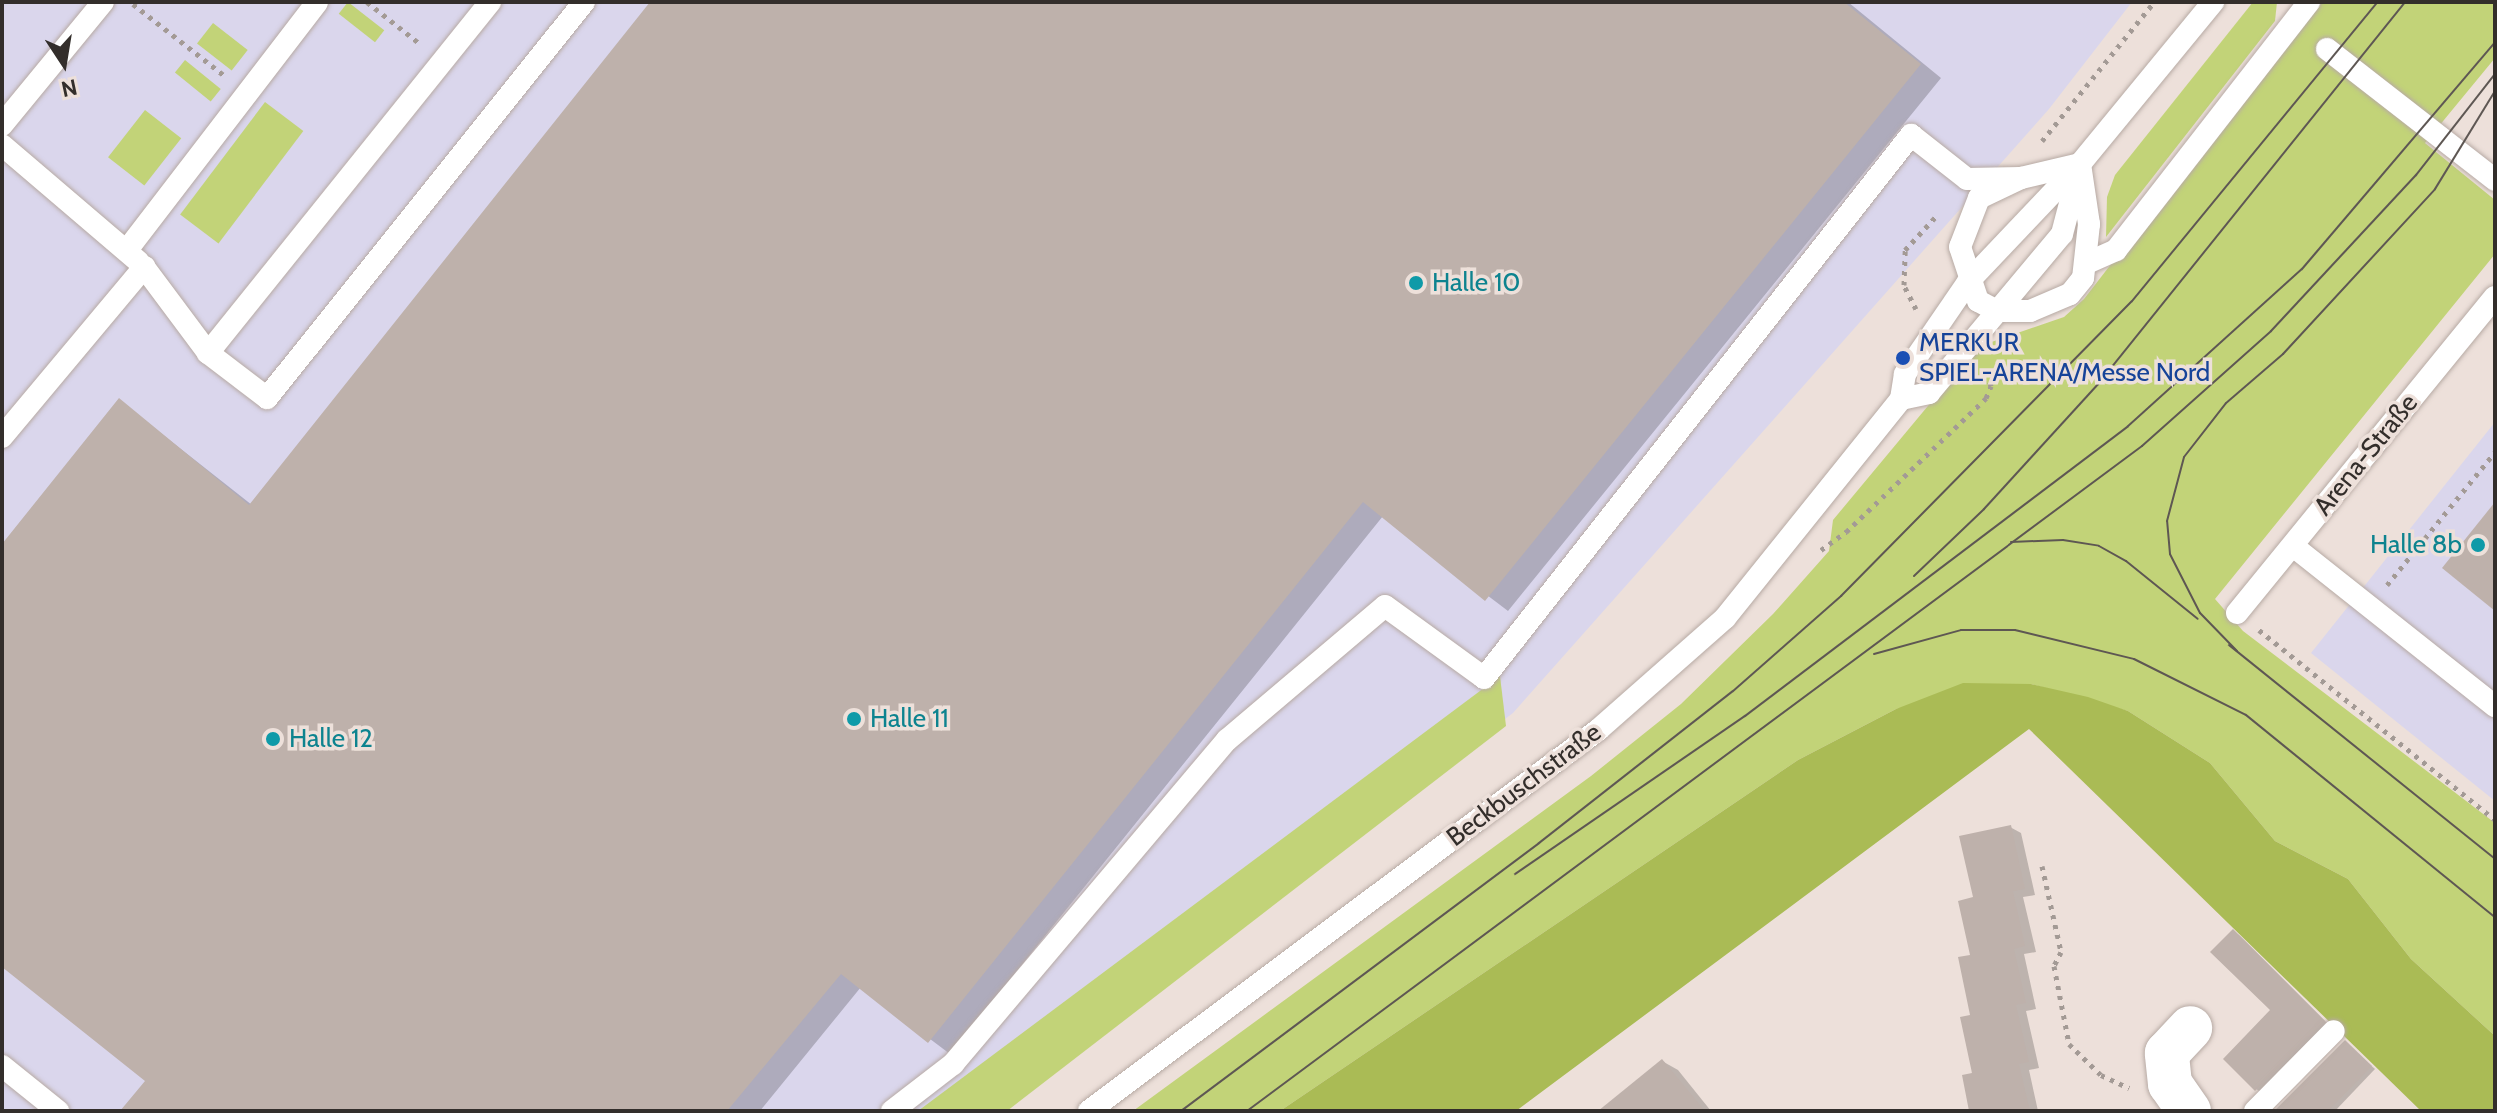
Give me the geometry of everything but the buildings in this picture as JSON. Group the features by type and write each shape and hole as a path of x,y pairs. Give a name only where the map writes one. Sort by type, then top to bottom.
{"street":[{"path":"2189,1111 2170,1084 2167,1053 2190,1028"}],"lane":[{"path":"2,125 103,2"},
{"path":"127,250 245,92 317,2"},
{"path":"208,353 490,2"},
{"path":"2,145 127,250 144,267 208,353 267,398 584,2"},
{"path":"2080,164 2089,224 2083,278 2070,294 2030,311 1997,311 1978,301 1968,282 1960,247 1970,212 1979,198 2021,178 2080,164 2213,2"},
{"path":"2087,263 2116,250 2309,2"},
{"path":"2327,49 2495,180"},
{"path":"892,1111 953,1064 1227,740 1385,606 1484,678 1911,135 1967,179 2021,178"},
{"name":"Beckbuschstraße","path":"1089,1111 1666,674 1725,618 1901,399 1905,374 1968,282 2080,164"},
{"name":"Beckbuschstraße","path":"1901,399 1929,393 2062,234 2080,164"},
{"path":"2,437 144,267"},
{"name":"Arena-Straße","path":"2237,613 2495,297"},
{"path":"2293,546 2495,706"},
{"path":"2255,1111 2334,1031"},
{"path":"2,1066 58,1111"}],"path":[{"path":"130,2 245,92"},
{"path":"367,2 442,61"},
{"path":"1810,558 1846,532 1986,398 1990,373 1981,366"},
{"path":"2370,606 2495,452"},
{"path":"2237,613 2495,820"},
{"path":"2042,866 2061,952 2054,966 2069,1044 2101,1075 2127,1086 2135,1096"}],"shaded area":[{"path":"2,2 2132,2 2049,109 1513,713 983,1111 2,1111"},
{"path":"2495,422 2495,801 2311,653"}],"green space":[{"path":"348,2 384,30 375,42 339,14"},
{"path":"2253,2 2277,2 2275,21 2106,237 2107,197 2115,175"},
{"path":"2323,2 2495,2 2495,58 2425,143 2495,200 2495,254 2215,599 2243,631 2495,823 2495,1036 2411,959 2348,879 2275,841 2210,763 2128,711 2031,684 1896,709 1798,760 1280,1111 1133,1111 1591,776 1681,704 1773,614 1829,551 1833,520 1977,347 2064,317 2084,299 2288,36"},
{"path":"213,23 248,50 232,71 197,43"},
{"path":"185,60 221,89 211,101 175,72"},
{"path":"265,102 303,131 218,243 180,215"},
{"path":"145,110 181,138 144,186 108,157"},
{"path":"1500,676 1506,726 1007,1111 918,1111"},
{"path":"1963,683 2031,684 2088,697 2128,711 2210,763 2275,841 2348,879 2411,959 2495,1036 2495,1111 2421,1111 2029,729 1516,1111 1280,1111 1798,760 1896,709"}],"tram line":[{"path":"1181,1111 1539,843 1733,691 1841,596 2132,301 2378,2"},
{"path":"1914,576 1984,509 2098,384 2405,2"},
{"path":"1515,874 1745,716 2128,426 2302,269 2495,42"},
{"path":"1247,1111 2142,446 2271,331 2416,175 2495,74"},
{"path":"2237,651 2200,613 2170,554 2167,521 2184,457 2226,403 2283,354 2435,189 2495,91"},
{"path":"2011,542 2063,540 2099,546 2126,561 2198,619"},
{"path":"1874,654 1961,630 2015,630 2134,659 2246,715 2495,917"},
{"path":"2229,645 2495,859"}],"place":[{"name":"Halle 10","path":"1416,283"},
{"name":"MERKUR SPIEL-ARENA/Messe Nord","path":"1903,358"},
{"name":"Halle 8b","path":"2478,545"},
{"name":"Halle 11","path":"854,719"},
{"name":"Halle 12","path":"273,739"}]}
